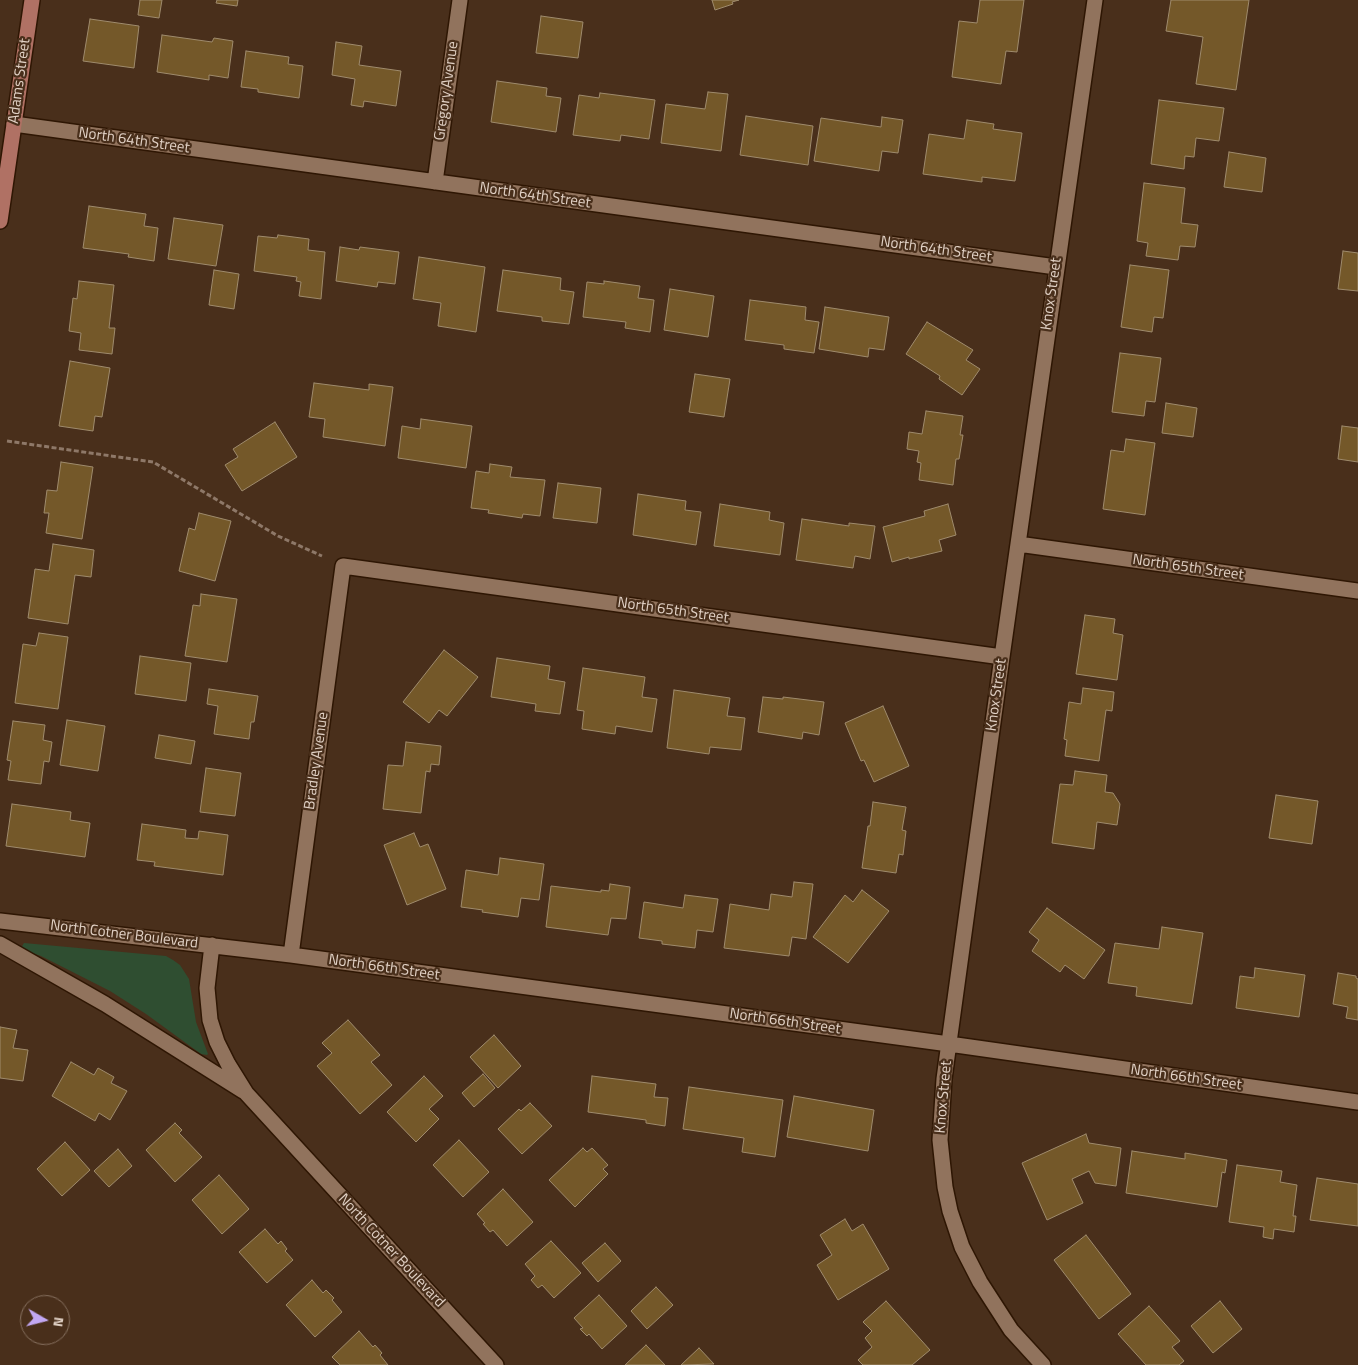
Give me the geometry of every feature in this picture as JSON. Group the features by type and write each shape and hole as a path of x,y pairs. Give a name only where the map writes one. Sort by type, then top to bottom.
{"main road":[{"name":"Adams Street","path":"0,221 32,0"}],"street":[{"name":"Gregory Avenue","path":"434,182 460,0"},
{"name":"Knox Street","path":"1043,1365 1011,1330 980,1282 962,1247 950,1211 945,1188 940,1140 949,1044 1056,267 1095,0"},
{"name":"North 64th Street","path":"14,124 1056,267"},
{"name":"North 65th Street","path":"1018,544 1358,591"},
{"name":"North 65th Street","path":"343,566 1002,657"},
{"name":"Bradley Avenue","path":"291,956 343,566"},
{"name":"North Cotner Boulevard","path":"0,921 212,946 208,983 210,1020 224,1057 246,1093 496,1365"},
{"name":"North Cotner Boulevard","path":"0,944 105,1004 246,1093"},
{"name":"North 66th Street","path":"212,946 949,1044 1358,1102"}],"path":[{"path":"7,441 153,462 278,536 343,566"}],"green space":[{"path":"24,943 166,956 173,960 180,965 189,979 196,1022 208,1054 201,1054 146,1014 110,991 41,956 23,950 21,948"}],"building":[{"path":"140,0 162,0 159,18 138,15"},
{"path":"217,0 238,0 237,6 216,3"},
{"path":"712,0 739,0 715,10"},
{"path":"980,0 1024,0 1017,52 1006,51 1001,84 952,77 959,21 977,23"},
{"path":"1171,0 1249,0 1236,90 1196,84 1203,37 1166,31"},
{"path":"541,16 583,22 578,58 536,53"},
{"path":"90,19 139,26 134,68 83,61"},
{"path":"162,35 212,42 214,38 233,41 228,78 209,75 209,80 157,72"},
{"path":"336,42 362,46 359,65 401,71 396,106 364,101 363,107 351,105 355,79 332,75"},
{"path":"246,51 289,57 288,64 303,66 299,98 258,92 258,89 241,87"},
{"path":"497,81 547,88 546,96 561,98 556,132 491,122"},
{"path":"708,92 728,94 721,151 661,143 666,104 705,109"},
{"path":"600,93 655,100 649,139 621,135 620,141 573,135 579,95 599,98"},
{"path":"1159,100 1224,108 1219,141 1196,138 1194,157 1185,156 1184,169 1151,164"},
{"path":"746,116 813,126 808,165 740,155"},
{"path":"882,117 903,120 898,153 882,151 879,171 814,161 821,118 881,127"},
{"path":"967,120 994,124 993,129 1022,133 1015,181 982,177 982,182 923,174 929,134 964,139"},
{"path":"1229,152 1266,158 1262,192 1224,187"},
{"path":"1144,183 1185,188 1181,223 1198,225 1195,247 1180,246 1178,260 1146,256 1148,243 1137,241"},
{"path":"89,206 146,214 144,226 158,228 154,261 128,257 129,254 83,248"},
{"path":"174,218 223,225 216,266 168,259"},
{"path":"278,235 309,239 308,250 325,252 321,299 299,296 301,282 296,281 297,277 254,271 258,236 277,238"},
{"path":"340,247 359,250 360,247 399,252 395,284 378,282 377,287 336,281"},
{"path":"1343,251 1358,253 1358,291 1338,289"},
{"path":"419,257 485,267 476,332 438,326 441,303 413,299"},
{"path":"1130,265 1169,270 1163,318 1154,317 1152,332 1121,327"},
{"path":"214,270 239,274 234,309 209,305"},
{"path":"503,270 561,278 560,290 574,292 569,324 542,321 542,317 497,311"},
{"path":"79,281 114,285 109,328 115,328 112,354 79,350 81,333 69,331 73,298 77,299"},
{"path":"604,281 640,286 638,298 654,300 650,332 625,328 626,322 583,317 587,282 604,284"},
{"path":"670,289 714,296 708,337 664,330"},
{"path":"750,300 806,307 805,320 819,322 814,353 784,349 784,345 745,340"},
{"path":"825,307 889,317 884,350 869,348 868,357 819,349"},
{"path":"927,322 973,350 966,360 980,369 962,395 939,379 940,376 906,354"},
{"path":"1120,353 1161,358 1155,402 1146,401 1144,416 1112,412"},
{"path":"70,361 110,368 102,417 95,416 93,431 59,426"},
{"path":"695,374 730,379 724,417 689,412"},
{"path":"314,383 369,390 369,384 393,387 385,446 323,437 325,419 309,417"},
{"path":"1166,403 1197,408 1193,437 1162,433"},
{"path":"926,411 963,416 960,435 963,435 959,459 956,459 953,485 919,480 921,463 917,462 919,451 907,449 909,432 922,434"},
{"path":"421,419 472,426 466,468 398,458 402,426 420,429"},
{"path":"275,422 297,457 242,491 225,465 238,457 233,449"},
{"path":"1342,426 1358,428 1358,462 1338,459"},
{"path":"1126,439 1155,443 1145,515 1103,509 1111,450 1124,452"},
{"path":"61,462 93,467 82,539 46,533 49,513 44,513 47,490 57,491"},
{"path":"490,464 512,467 510,477 545,480 540,516 523,514 522,518 488,513 489,510 471,508 476,471 489,473"},
{"path":"558,483 601,488 597,523 553,518"},
{"path":"638,494 686,501 685,510 701,512 696,545 633,535"},
{"path":"720,504 770,512 769,520 784,523 780,555 714,546"},
{"path":"948,504 956,535 939,540 942,551 892,562 883,527 925,516 924,511"},
{"path":"199,513 231,521 215,581 179,571 189,528 195,530"},
{"path":"802,519 849,526 849,523 875,526 870,559 855,556 853,568 796,560"},
{"path":"53,544 94,550 91,577 75,575 68,624 28,618 35,569 49,571"},
{"path":"201,594 237,599 227,662 185,656 193,605 200,606"},
{"path":"1085,615 1115,619 1113,633 1123,635 1117,680 1076,674"},
{"path":"39,633 68,637 58,709 15,703 23,644 36,646"},
{"path":"444,650 478,677 447,716 439,710 429,723 403,702"},
{"path":"140,656 191,663 186,701 135,694"},
{"path":"497,658 550,666 548,679 565,682 560,714 535,711 536,704 491,697"},
{"path":"583,668 645,677 642,697 657,699 652,732 616,726 615,734 582,729 584,711 577,710"},
{"path":"1083,688 1114,692 1112,711 1106,710 1099,761 1065,756 1067,740 1064,739 1069,702 1081,704"},
{"path":"209,689 258,696 254,722 251,722 249,739 214,734 218,706 207,704"},
{"path":"674,690 730,698 727,716 745,718 741,750 710,747 709,754 667,748"},
{"path":"763,697 783,699 783,697 824,702 819,735 803,732 802,739 758,732"},
{"path":"883,706 909,766 874,782 864,760 861,761 845,723"},
{"path":"67,720 105,726 98,771 60,765"},
{"path":"13,721 45,725 43,740 52,742 49,762 44,761 41,784 8,780 11,761 7,760"},
{"path":"159,735 195,741 191,764 155,758"},
{"path":"406,742 441,746 439,765 431,764 430,772 426,771 421,813 383,809 388,765 403,766"},
{"path":"206,768 241,773 235,816 200,812"},
{"path":"1075,771 1107,775 1105,792 1113,793 1120,804 1117,825 1097,822 1094,849 1052,843 1060,784 1073,785"},
{"path":"1276,795 1318,801 1312,844 1269,838"},
{"path":"873,802 906,807 902,830 906,831 903,855 899,854 896,873 862,868"},
{"path":"12,804 71,812 70,820 90,823 85,857 6,846"},
{"path":"142,824 186,830 185,838 198,839 199,831 228,835 223,875 154,866 155,862 137,860"},
{"path":"414,833 420,847 428,844 446,889 407,905 384,845"},
{"path":"500,858 544,864 539,900 521,898 518,917 461,907 466,870 498,875"},
{"path":"794,882 813,884 806,939 792,937 789,956 724,948 730,904 769,910 771,894 792,897"},
{"path":"610,884 630,887 626,919 611,918 608,935 546,927 551,886 601,892 601,890 609,891"},
{"path":"862,890 889,911 848,963 813,937 845,895 853,902"},
{"path":"685,895 718,899 713,932 697,930 695,948 662,944 662,941 639,938 644,902 683,908"},
{"path":"1047,908 1105,950 1084,979 1065,965 1060,972 1032,951 1039,940 1029,932"},
{"path":"1162,927 1203,933 1192,1004 1136,996 1137,987 1108,983 1115,943 1159,949"},
{"path":"1255,968 1305,975 1299,1017 1236,1008 1240,976 1254,978"},
{"path":"1338,973 1356,976 1358,979 1358,1020 1346,1018 1348,1007 1333,1004"},
{"path":"348,1020 380,1055 371,1062 392,1085 360,1114 317,1066 332,1053 322,1043"},
{"path":"0,1027 17,1030 13,1048 28,1050 23,1081 0,1078"},
{"path":"494,1035 521,1066 498,1088 470,1057"},
{"path":"71,1062 94,1075 98,1068 114,1077 111,1083 127,1091 110,1120 99,1113 95,1121 52,1096"},
{"path":"483,1074 495,1088 474,1107 462,1093"},
{"path":"424,1076 443,1096 429,1109 439,1119 416,1142 387,1112"},
{"path":"592,1076 656,1084 654,1097 668,1098 665,1126 646,1123 646,1120 588,1112"},
{"path":"689,1087 783,1100 775,1157 742,1152 744,1138 683,1129"},
{"path":"794,1096 874,1110 868,1151 787,1137"},
{"path":"530,1103 552,1126 522,1154 498,1129 519,1109 521,1111"},
{"path":"175,1123 182,1130 179,1133 202,1157 175,1182 146,1150"},
{"path":"1086,1134 1089,1143 1121,1148 1116,1186 1095,1183 1089,1171 1072,1179 1083,1203 1047,1220 1022,1163"},
{"path":"459,1140 489,1172 463,1197 433,1165"},
{"path":"65,1142 90,1170 62,1196 37,1169"},
{"path":"583,1148 587,1152 592,1148 608,1165 603,1169 608,1174 575,1207 549,1180"},
{"path":"118,1149 132,1166 109,1187 94,1171"},
{"path":"1132,1151 1185,1159 1185,1153 1227,1160 1225,1173 1222,1172 1217,1207 1126,1193"},
{"path":"1237,1165 1282,1171 1280,1182 1297,1185 1293,1216 1296,1216 1294,1232 1274,1229 1273,1239 1263,1237 1264,1227 1229,1222"},
{"path":"219,1175 249,1209 222,1234 192,1200"},
{"path":"1317,1178 1358,1184 1358,1226 1310,1220"},
{"path":"503,1189 533,1222 507,1246 493,1230 490,1232 477,1214"},
{"path":"845,1219 852,1231 863,1224 889,1269 838,1300 817,1265 832,1255 820,1235"},
{"path":"265,1229 278,1244 281,1241 287,1249 285,1251 293,1260 267,1283 239,1252"},
{"path":"1086,1235 1131,1294 1099,1319 1054,1260"},
{"path":"551,1241 581,1273 554,1298 542,1285 538,1288 531,1280 535,1276 525,1264"},
{"path":"605,1243 621,1261 598,1282 582,1263"},
{"path":"312,1280 323,1293 326,1290 334,1298 332,1300 342,1312 315,1337 286,1305"},
{"path":"656,1287 673,1305 647,1329 631,1311"},
{"path":"599,1295 627,1326 602,1349 589,1334 587,1336 580,1329 583,1328 574,1318"},
{"path":"886,1301 930,1350 912,1365 863,1365 858,1360 872,1347 865,1338 872,1331 863,1322"},
{"path":"1220,1301 1242,1329 1213,1353 1191,1326"},
{"path":"1149,1306 1180,1341 1172,1347 1184,1361 1179,1365 1146,1365 1118,1334"},
{"path":"359,1331 373,1347 375,1345 382,1353 380,1355 388,1365 340,1365 332,1357"},
{"path":"646,1345 665,1365 625,1365"},
{"path":"699,1348 714,1364 681,1365"}]}
